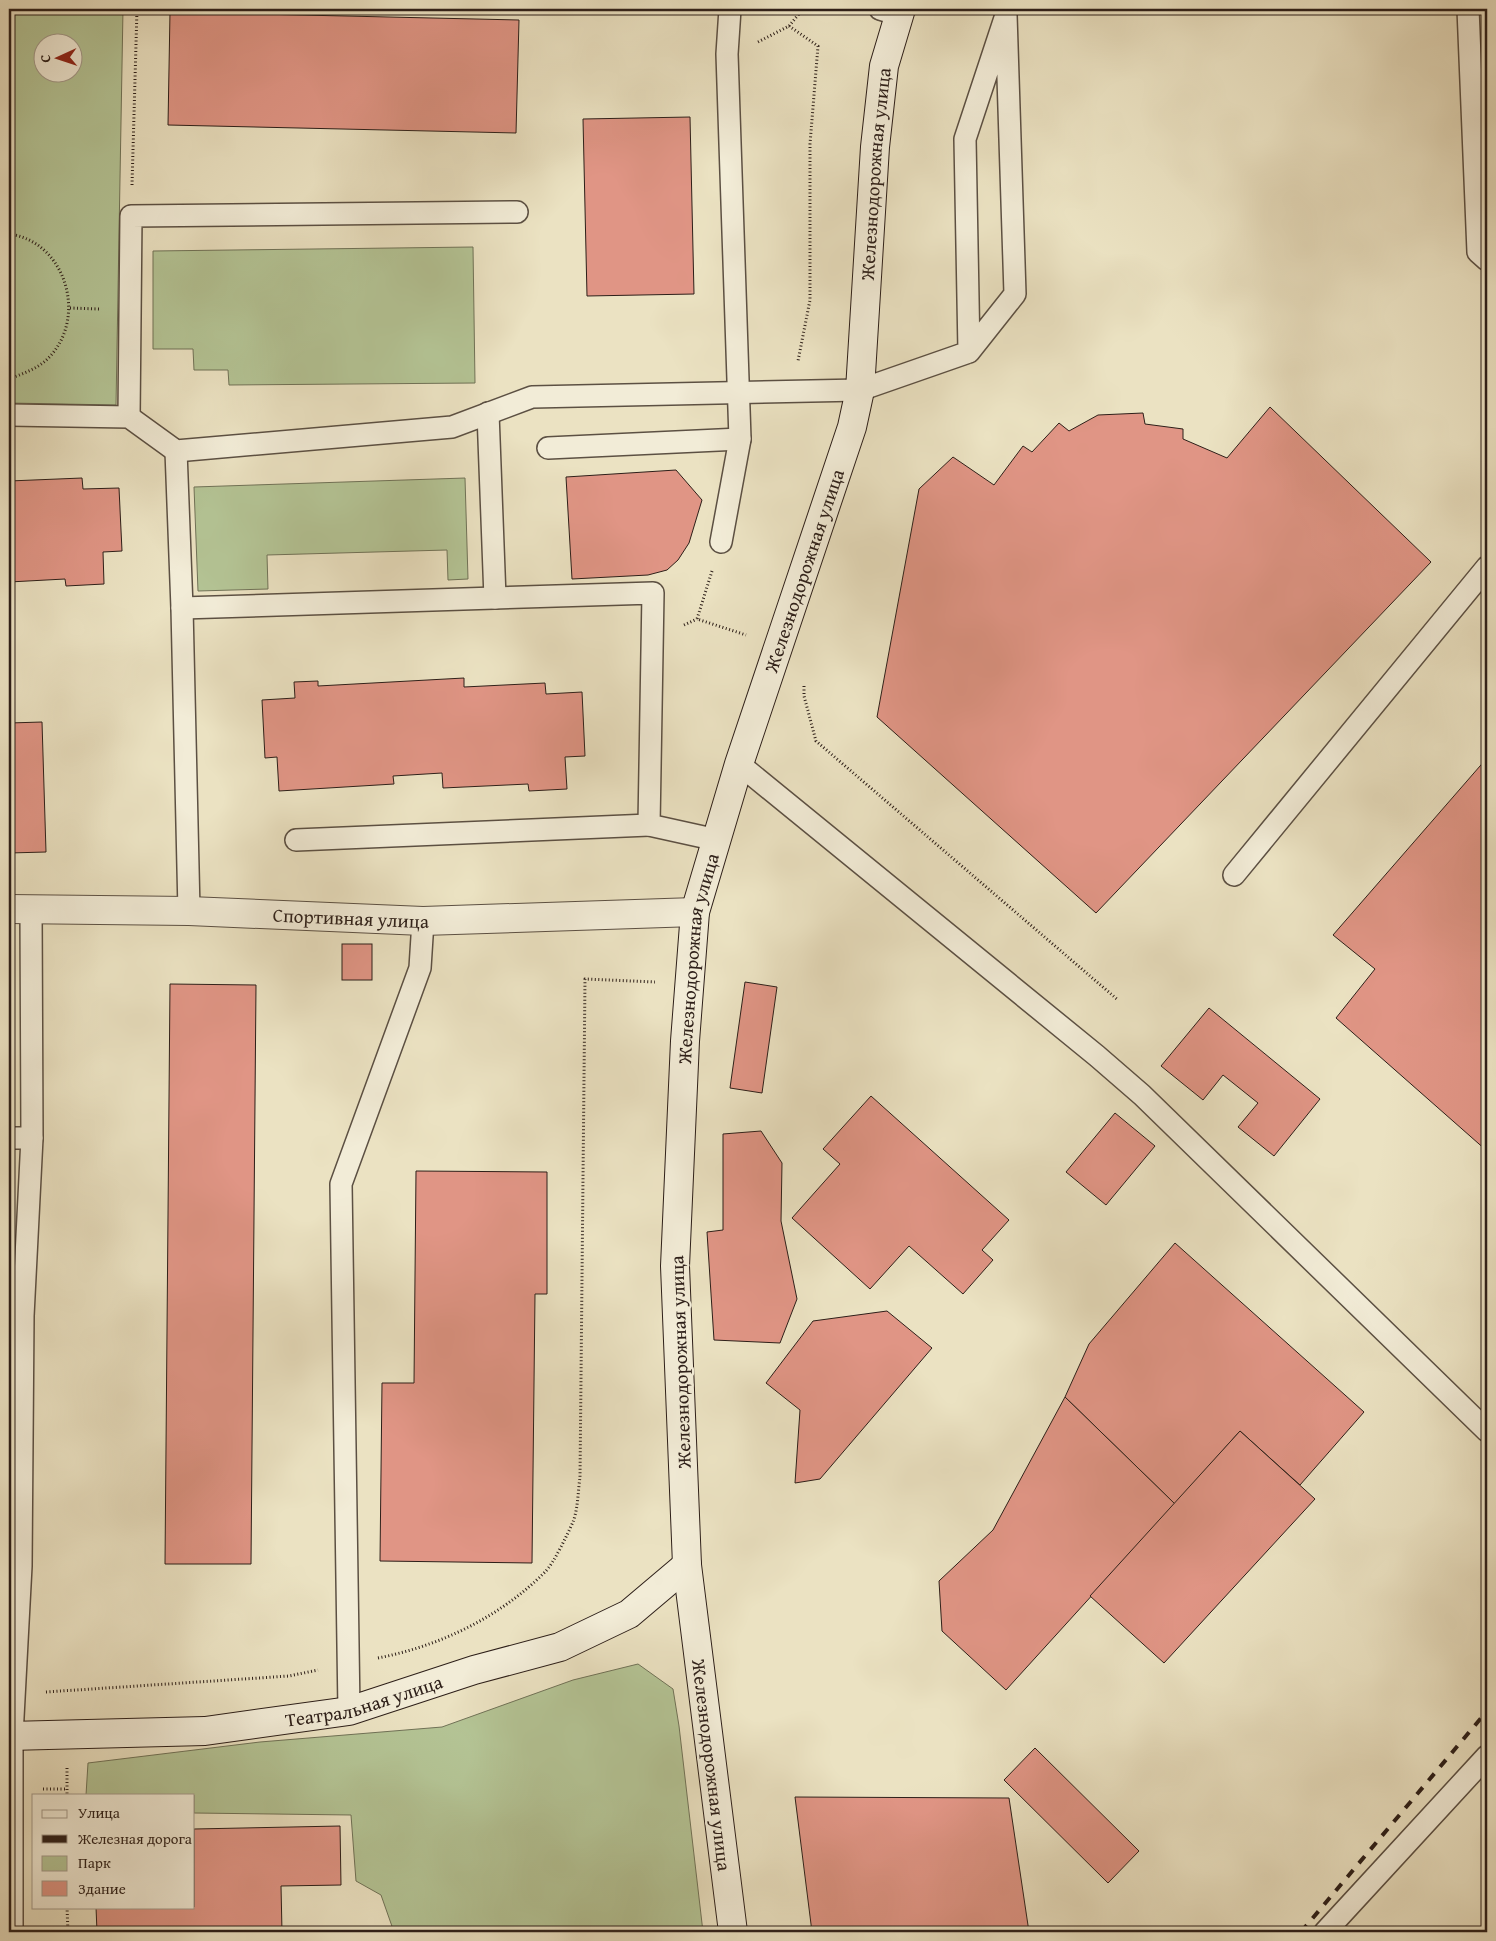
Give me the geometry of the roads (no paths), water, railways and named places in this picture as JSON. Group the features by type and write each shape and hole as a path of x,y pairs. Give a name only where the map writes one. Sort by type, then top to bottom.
{"main road":[{"name":"Железнодорожная улица","path":"733,1932 687,1565 675,1266 678,1170 689,984 695,912 739,764 852,427 860,390 875,147 884,66 893,11"},
{"name":"Спортивная улица","path":"20,909 189,911 423,921 695,912"},
{"name":"Театральная улица","path":"10,1736 205,1731 349,1711 474,1670 560,1647 628,1614 687,1565"}],"lane":[{"path":"721,542 740,439 737,391 728,54 730,9"},
{"path":"1468,9 1478,252 1487,260"},
{"path":"969,352 965,139 1008,12"},
{"path":"9,415 129,417 176,451 452,428 532,397 737,391 860,390 969,352 1015,294 1008,12"},
{"path":"129,417 131,216 517,212"},
{"path":"488,413 495,598"},
{"path":"548,448 740,439"},
{"path":"176,451 182,608 189,911"},
{"path":"1234,875 1487,567"},
{"path":"182,608 653,593 649,825"},
{"path":"739,764 1097,1056 1142,1095 1487,1431"},
{"path":"296,840 649,825 717,840"},
{"path":"12,1932 10,1736 21,1566 23,1316 32,1138 20,909"},
{"path":"349,1711 341,1184 420,968 423,921"},
{"path":"9,1138 32,1138"},
{"path":"1325,1932 1487,1756"}],"railway":[{"path":"1301,1932 1487,1711"}]}
